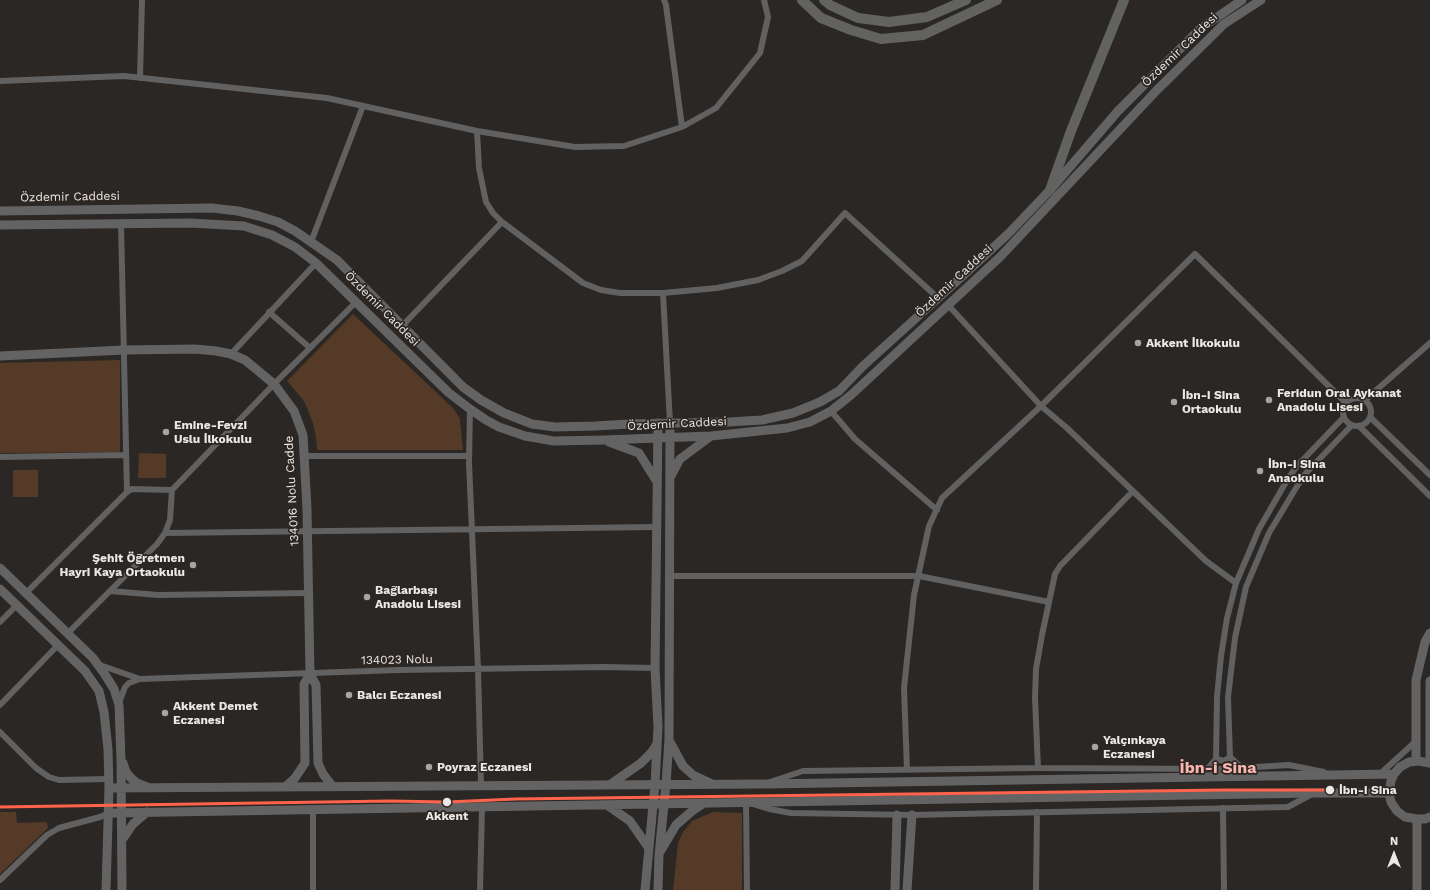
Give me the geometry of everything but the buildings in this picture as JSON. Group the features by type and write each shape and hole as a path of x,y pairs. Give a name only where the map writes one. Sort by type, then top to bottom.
{"main road":[{"path":"802,0 821,18 851,30 881,39 923,35 997,0"},
{"path":"824,0 830,5 858,18 889,22 927,17 966,0"},
{"path":"1050,190 1071,132 1124,0"},
{"name":"Özdemir Caddesi","path":"0,211 212,208 238,211 278,222 295,231 337,260 463,387 481,400 504,413 532,424 555,427 762,420 793,413 820,402 839,391 863,366 1009,233 1050,190 1118,111 1200,29 1242,0"},
{"name":"Özdemir Caddesi","path":"0,225 190,223 244,226 257,229 283,240 316,263 449,393 470,409 499,427 525,436 554,441 604,440 711,436 787,428 810,422 831,411 851,395 1000,257 1157,90 1224,24 1261,0"},
{"name":"134016 Nolu Cadde","path":"0,356 124,350 195,349 232,354 245,360 274,384 294,411 303,435 309,593 310,674"},
{"path":"645,890 655,784 658,727 655,668 658,423"},
{"path":"658,890 659,855 669,740 670,423"},
{"path":"671,477 680,459 711,436"},
{"path":"604,440 639,453 657,482"},
{"path":"0,568 68,633 97,664 114,689 118,704 121,759 122,890"},
{"path":"0,588 85,671 99,691 106,725 108,749 109,813 106,890"},
{"path":"1416,761 1416,680 1425,642 1430,633"},
{"path":"310,674 316,685 318,763 323,774 333,787"},
{"path":"285,787 295,778 305,763 304,684 310,674"},
{"path":"1430,681 1430,763 1416,761 1409,762 1400,767 1394,774 1391,781 1389,793 1391,802 1397,811 1405,817 1417,819 1425,819 1430,817"},
{"path":"669,740 683,766 693,775 711,784"},
{"path":"611,785 641,763 652,752 657,743"},
{"path":"121,759 130,778 137,783 152,788"},
{"path":"109,788 764,784 1394,774"},
{"path":"109,813 1389,793"},
{"path":"659,855 676,825 683,817 704,803"},
{"path":"607,805 630,821 648,847"},
{"path":"122,840 133,824 147,812"},
{"path":"895,890 897,815"},
{"path":"907,890 912,815"},
{"path":"1417,819 1417,890"},
{"path":"896,827 911,827"}],"street":[{"path":"140,78 142,0"},
{"path":"664,0 666,5 682,127"},
{"path":"0,81 124,76 327,98 477,131 575,148 624,146 682,127 716,108 760,53 768,17 764,0"},
{"path":"311,242 363,106"},
{"path":"477,131 479,168 486,202 493,213 502,222 583,283 601,290 620,293 663,293 717,288 758,280 782,271 802,260 845,213 938,298"},
{"path":"402,326 502,222"},
{"path":"121,224 126,492"},
{"path":"908,770 904,688 914,595 928,526 942,498 1041,406 1195,254 1346,403"},
{"path":"232,354 316,263"},
{"path":"663,293 670,423"},
{"path":"68,633 157,544 165,533 170,520 172,490 274,384 356,302"},
{"path":"948,305 1041,406 1067,428 1206,561 1236,583"},
{"path":"270,312 310,348"},
{"path":"1365,400 1430,343"},
{"path":"1355,398 1365,400 1370,406 1370,417 1366,423 1359,426 1352,425 1344,417 1343,410 1346,403 1355,398"},
{"path":"470,409 469,456 471,528 478,669 481,786"},
{"path":"831,411 855,439 937,510"},
{"path":"1207,769 1216,759 1217,697 1220,656 1227,618 1236,583 1260,528 1286,482 1296,468 1344,417"},
{"path":"1370,417 1430,475"},
{"path":"1242,768 1230,757 1228,697 1234,638 1246,587 1270,534 1305,474 1352,425"},
{"path":"1359,426 1430,496"},
{"path":"0,457 125,455"},
{"path":"304,456 469,456"},
{"path":"26,593 126,492 138,489 172,490"},
{"path":"1038,768 1036,669 1055,574 1060,566 1133,491"},
{"path":"165,533 307,530 657,527"},
{"path":"669,576 919,576 1049,602"},
{"path":"110,591 158,594 309,593"},
{"path":"0,622 17,605"},
{"path":"0,705 58,645"},
{"path":"97,664 140,679"},
{"name":"134023 Nolu","path":"140,679 399,670 602,667 655,668"},
{"path":"118,704 125,687 129,683 140,679"},
{"path":"0,732 36,768 49,777 60,780 108,779"},
{"path":"1380,774 1415,742"},
{"path":"1216,759 1224,762 1230,757"},
{"path":"764,784 803,771 1038,768 1207,769 1288,765 1335,775"},
{"path":"747,890 746,802 769,809 791,813 912,815 1288,807 1314,793"},
{"path":"480,890 482,808"},
{"path":"1223,808 1224,890"},
{"path":"313,809 313,890"},
{"path":"1036,890 1037,812"},
{"path":"0,880 47,835 59,828 100,817 109,813"}],"shaded area":[{"path":"353,314 454,409 460,419 463,450 317,450 313,423 304,401 287,381"},
{"path":"120,360 120,452 0,453 0,363"},
{"path":"139,453 166,454 166,478 138,478"},
{"path":"13,470 38,470 38,497 13,497"},
{"path":"0,812 16,812 17,823 47,822 48,828 0,874"},
{"path":"713,812 742,813 742,890 673,890 678,843 683,832 692,821"}],"transit line":[{"path":"0,807 390,801 447,802 516,799 1330,790"}],"place":[{"name":"Akkent İlkokulu","path":"1138,343"},
{"name":"Feridun Oral Aykanat Anadolu Lisesi","path":"1269,400"},
{"name":"İbn-i Sina Ortaokulu","path":"1174,402"},
{"name":"Emine-Fevzi Uslu İlkokulu","path":"166,432"},
{"name":"İbn-i Sina Anaokulu","path":"1260,471"},
{"name":"Şehit Öğretmen Hayri Kaya Ortaokulu","path":"193,565"},
{"name":"Bağlarbaşı Anadolu Lisesi","path":"367,597"},
{"name":"Balcı Eczanesi","path":"349,695"},
{"name":"Akkent Demet Eczanesi","path":"165,713"},
{"name":"Yalçınkaya Eczanesi","path":"1095,747"},
{"name":"Poyraz Eczanesi","path":"429,767"},
{"name":"İbn-i Sina","path":"1330,790"},
{"name":"Akkent","path":"447,802"}],"district":[{"name":"İbn-i Sina","path":"1218,768"}]}
